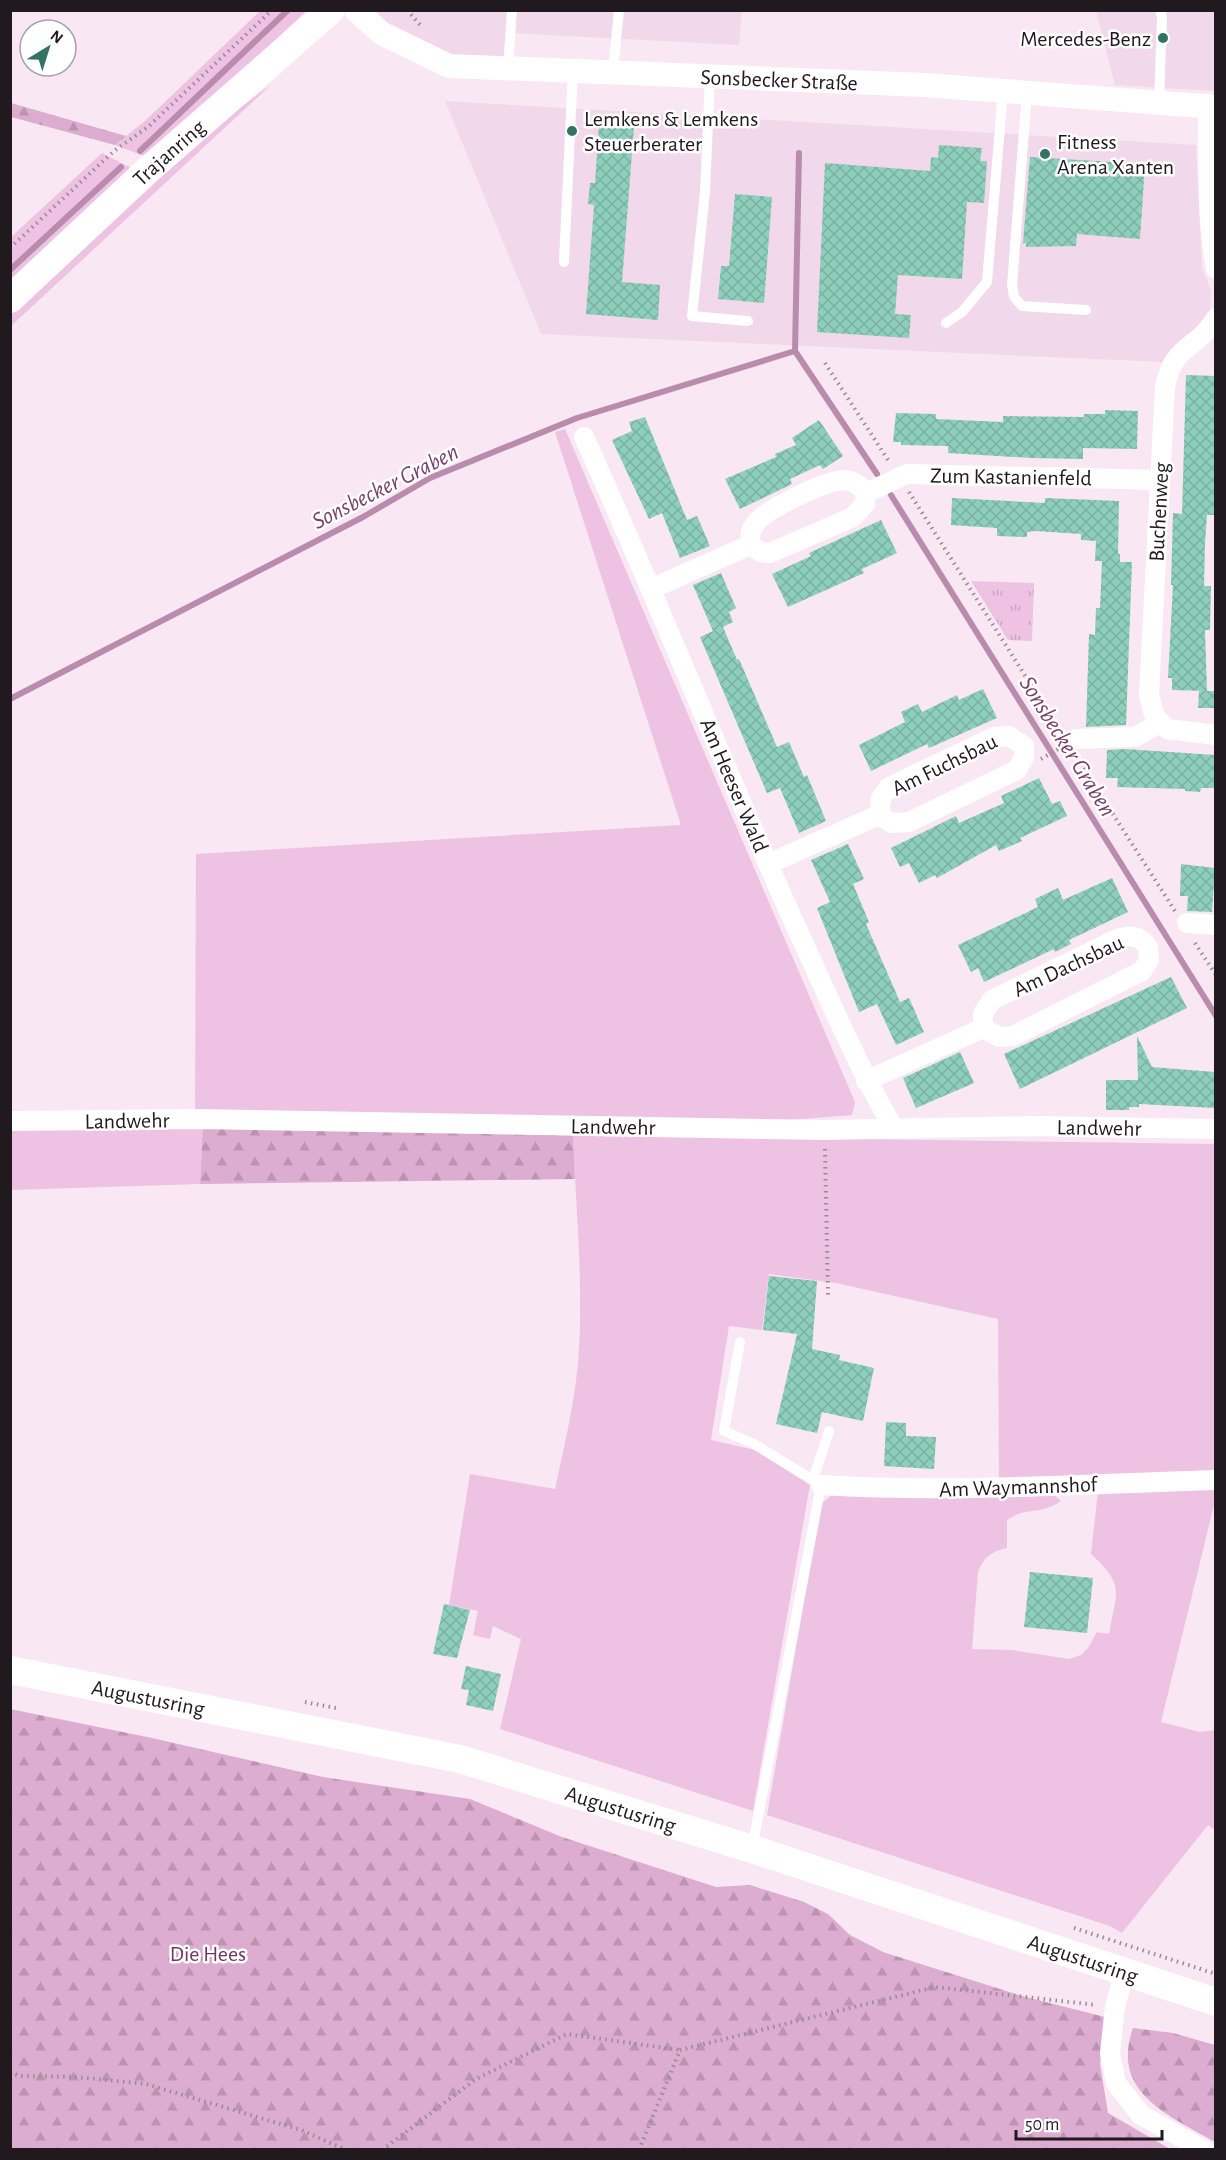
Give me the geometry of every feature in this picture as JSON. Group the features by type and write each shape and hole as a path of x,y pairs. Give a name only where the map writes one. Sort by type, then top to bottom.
{"main road":[{"name":"Trajanring","path":"10,300 148,170 331,10"},
{"name":"Augustusring","path":"10,1670 460,1759 752,1850 1215,2002"}],"street":[{"name":"Sonsbecker Straße","path":"356,10 381,33 449,66 614,71 1015,92 1212,107"},
{"path":"1212,107 1210,178 1207,196 1215,268"},
{"name":"Buchenweg","path":"1160,723 1151,707 1149,694 1159,480 1168,371 1178,353 1208,330 1215,318"},
{"name":"Am Heeser Wald","path":"584,437 653,588 768,864 866,1081 894,1129"},
{"name":"Zum Kastanienfeld","path":"866,493 907,474 1159,480"},
{"path":"847,480 857,484 866,493 865,504 853,517 770,553 761,552 750,544 751,530 759,519 772,510 826,485 847,480"},
{"path":"653,588 750,544"},
{"path":"1068,744 1135,737 1160,723 1177,733 1215,735"},
{"name":"Am Fuchsbau","path":"1003,735 1014,738 1024,746 1024,757 1017,770 909,822 891,823 879,815 881,798 889,787 1003,735"},
{"name":"Am Fuchsbau","path":"768,864 879,815"},
{"path":"1185,925 1215,925"},
{"name":"Am Dachsbau","path":"1128,936 1140,939 1148,947 1149,960 1142,971 1012,1036 999,1037 983,1028 983,1014 992,1000 1101,946 1128,936"},
{"path":"866,1081 983,1028"},
{"name":"Landwehr","path":"10,1121 199,1119 825,1130 1036,1126 1215,1129"},
{"name":"Am Waymannshof","path":"817,1483 894,1489 983,1489 1215,1480"},
{"path":"1125,1971 1115,2007 1110,2053 1116,2083 1142,2115 1204,2150"}],"lane":[{"path":"508,67 512,10"},
{"path":"614,71 619,10"},
{"path":"1159,103 1162,17 1160,10"},
{"path":"564,262 573,70"},
{"path":"710,76 705,192 692,316 748,321"},
{"path":"1015,92 1012,285 1014,297 1022,306 1086,310"},
{"path":"946,322 962,312 987,282 1015,92"},
{"path":"740,1342 724,1431 754,1444 817,1483"},
{"path":"752,1850 817,1483 829,1431"}],"path":[{"path":"10,248 114,151 150,126 272,10"},
{"path":"407,10 410,17 425,29"},
{"path":"825,363 1215,975"},
{"path":"1045,757 1068,744"},
{"path":"825,1130 828,1294"},
{"path":"382,2150 476,2079 567,2034 680,2050 935,1987 1115,2007"},
{"path":"639,2150 680,2050"},
{"path":"10,2072 19,2076 76,2077 146,2084 301,2130 346,2150"}],"shaded area":[{"path":"357,10 742,11 739,45 511,33 508,67 449,66"},
{"path":"1096,11 1215,11 1215,91 1115,85"},
{"path":"445,101 1196,145 1202,268 1211,290 1210,312 1206,321 1170,352 1163,362 541,334"}],"green space":[{"path":"260,11 306,11 149,158 115,145 146,120"},
{"path":"272,84 11,326 11,312 192,143"},
{"path":"10,103 126,136 115,145 11,117"},
{"path":"102,153 137,171 11,289 11,237"},
{"path":"565,429 855,1102 852,1115 767,1122 195,1114 196,854 681,825 555,432"},
{"path":"971,581 1034,583 1032,641 1008,640"},
{"path":"203,1124 200,1184 11,1190 10,1125"},
{"path":"203,1124 573,1135 575,1179 200,1184"},
{"path":"573,1135 1215,1144 1215,1475 999,1484 998,1319 836,1283 769,1274 762,1330 729,1326 711,1440 755,1450 810,1485 753,1811 500,1729 521,1639 493,1626 490,1639 473,1635 478,1611 449,1605 470,1474 555,1489 574,1395 580,1335 580,1278"},
{"path":"1215,1487 1215,1501 1161,1722 1200,1732 1215,1730 1215,1830 1208,1825 1122,1933 1110,1926 767,1815 821,1504 834,1493 1051,1492 1061,1501 1053,1506 1021,1513 1007,1520 1007,1548 989,1556 980,1567 972,1649 1012,1650 1069,1659 1081,1655 1097,1632 1109,1634 1116,1598 1114,1582 1110,1574 1091,1554 1098,1491"},
{"name":"Die Hees","path":"10,1709 152,1738 323,1777 470,1799 562,1837 716,1887 750,1885 804,1902 828,1914 850,1935 883,1952 1022,1996 1105,2017 1100,2064 1108,2113 1170,2149 11,2149"},
{"path":"1133,2028 1173,2033 1215,2045 1215,2142 1163,2111 1137,2086 1130,2069 1128,2050"}],"building":[{"path":"599,125 634,127 622,282 660,285 658,320 586,314 594,205 588,204 590,183 595,183"},
{"path":"939,145 982,148 980,161 987,161 984,203 967,202 962,279 898,275 895,314 911,315 909,338 817,332 825,163 930,171 931,157 938,158"},
{"path":"1030,157 1145,164 1140,239 1077,234 1076,246 1026,247 1026,243 1023,243"},
{"path":"735,194 772,197 764,303 718,299 721,266 729,266"},
{"path":"1186,375 1215,376 1215,515 1207,515 1205,543 1204,586 1211,586 1210,630 1205,630 1207,691 1172,690 1172,678 1168,678 1173,585 1171,585 1173,513 1182,514"},
{"path":"1105,410 1138,411 1137,449 1083,448 1083,459 1032,458 948,453 948,446 901,445 901,442 893,442 896,413 936,414 936,419 1003,422 1003,416 1084,417 1084,414 1105,414"},
{"path":"645,417 687,520 697,516 710,546 680,558 662,513 649,519 612,440 632,431 629,422"},
{"path":"819,420 843,456 823,469 820,465 790,479 792,484 740,509 725,479 776,457 775,454 796,445 792,438"},
{"path":"952,498 1045,503 1045,498 1119,501 1118,554 1120,554 1120,562 1132,562 1126,725 1086,727 1089,634 1095,635 1096,608 1100,608 1102,561 1095,561 1096,541 1081,540 1081,534 1035,531 1027,532 1027,537 997,536 997,528 951,525"},
{"path":"881,520 897,553 862,569 864,573 788,607 772,574 811,556 809,553"},
{"path":"721,573 736,608 729,612 733,622 723,627 777,747 789,742 804,777 807,775 826,821 799,833 780,788 767,793 700,637 720,628 713,631 693,585"},
{"path":"983,689 997,718 929,748 927,744 871,771 859,745 905,722 901,712 918,704 922,712 957,695 959,700"},
{"path":"1199,691 1215,691 1215,708 1198,708"},
{"path":"1125,749 1215,755 1215,788 1201,788 1200,792 1185,791 1185,789 1117,787 1118,778 1106,778 1107,750"},
{"path":"1039,778 1052,804 1060,801 1067,816 1020,838 1022,841 999,851 996,845 937,878 935,875 919,883 909,863 900,867 891,848 956,816 959,823 1004,803 1001,796"},
{"path":"848,844 864,879 853,884 869,922 866,924 900,1002 909,998 924,1032 896,1045 877,1004 859,1012 817,908 830,902 811,860"},
{"path":"1181,864 1215,868 1212,912 1187,911 1188,896 1180,896"},
{"path":"1112,878 1128,912 1069,940 1071,944 1055,952 1054,949 984,982 978,968 971,972 958,945 1038,907 1035,899 1058,888 1063,900"},
{"path":"1171,977 1187,1008 1020,1089 1004,1054"},
{"path":"1137,1036 1152,1067 1215,1072 1215,1108 1139,1104 1139,1107 1129,1107 1129,1110 1106,1110 1106,1080 1138,1080"},
{"path":"960,1052 974,1083 916,1108 903,1078"},
{"path":"769,1276 817,1281 812,1349 840,1355 839,1360 874,1368 863,1421 822,1412 817,1433 776,1424 797,1334 763,1330"},
{"path":"886,1422 906,1423 906,1436 936,1437 934,1469 884,1466"},
{"path":"1030,1572 1093,1578 1087,1633 1024,1627"},
{"path":"444,1604 470,1610 457,1658 433,1654"},
{"path":"466,1666 501,1674 493,1711 466,1705 469,1690 461,1689"}],"waterway":[{"path":"140,151 288,10"},
{"name":"Sonsbecker Graben","path":"795,351 799,153"},
{"path":"10,270 121,167"},
{"name":"Sonsbecker Graben","path":"10,699 363,517 430,478 577,418 795,351 877,474"},
{"name":"Sonsbecker Graben","path":"891,495 1216,1016"}],"place":[{"name":"Mercedes-Benz","path":"1163,38"},
{"name":"Lemkens & Lemkens Steuerberater","path":"572,131"},
{"name":"Fitness Arena Xanten","path":"1045,154"}]}
